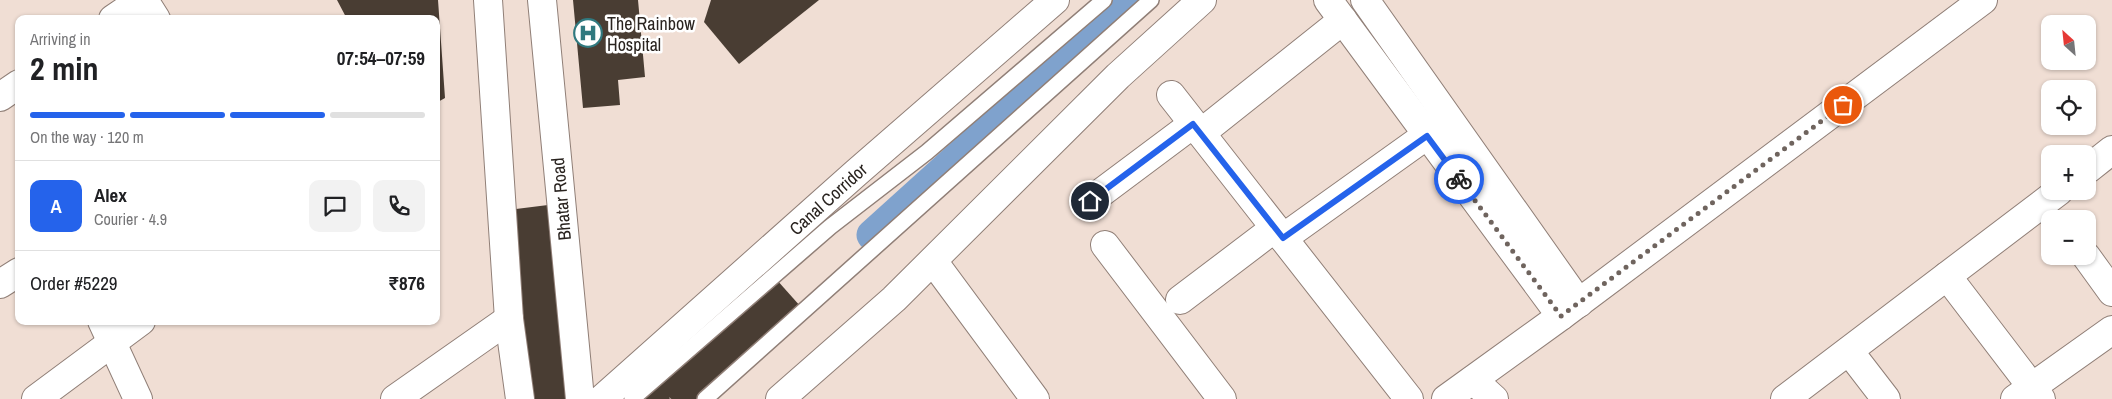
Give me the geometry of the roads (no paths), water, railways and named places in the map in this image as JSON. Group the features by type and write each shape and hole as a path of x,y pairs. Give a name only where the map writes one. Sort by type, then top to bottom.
{"street":[{"path":"119,15 142,0 153,15"},
{"path":"488,0 509,319 520,399"},
{"name":"Bhatar Road","path":"542,0 580,399"},
{"name":"Canal Corridor","path":"602,399 863,167 1055,0"},
{"path":"780,399 894,299 1118,76 1202,0"},
{"path":"1365,0 1570,310"},
{"path":"1446,399 1570,310 1983,0"},
{"path":"1090,201 1197,128 1336,10 1427,136 1570,310"},
{"path":"0,96 15,87"},
{"path":"1171,95 1409,399"},
{"path":"1180,300 1427,136"},
{"path":"2096,163 2112,150"},
{"path":"1786,399 1947,276 2055,203"},
{"path":"1105,245 1222,399"},
{"path":"933,261 1035,399"},
{"path":"2092,265 2112,292"},
{"path":"0,284 15,275"},
{"path":"1947,276 2030,395 2112,330"},
{"path":"395,399 509,319"},
{"path":"36,399 106,332 128,325"},
{"path":"106,332 138,399"},
{"path":"1849,351 1886,399"},
{"path":"1473,380 1494,399"}],"lane":[{"path":"632,399 830,227 927,152 1104,0"},
{"path":"706,399 1151,0"}],"waterway":[{"path":"872,235 1132,0"}],"place":[{"name":"The Rainbow Hospital","path":"588,33"}]}
